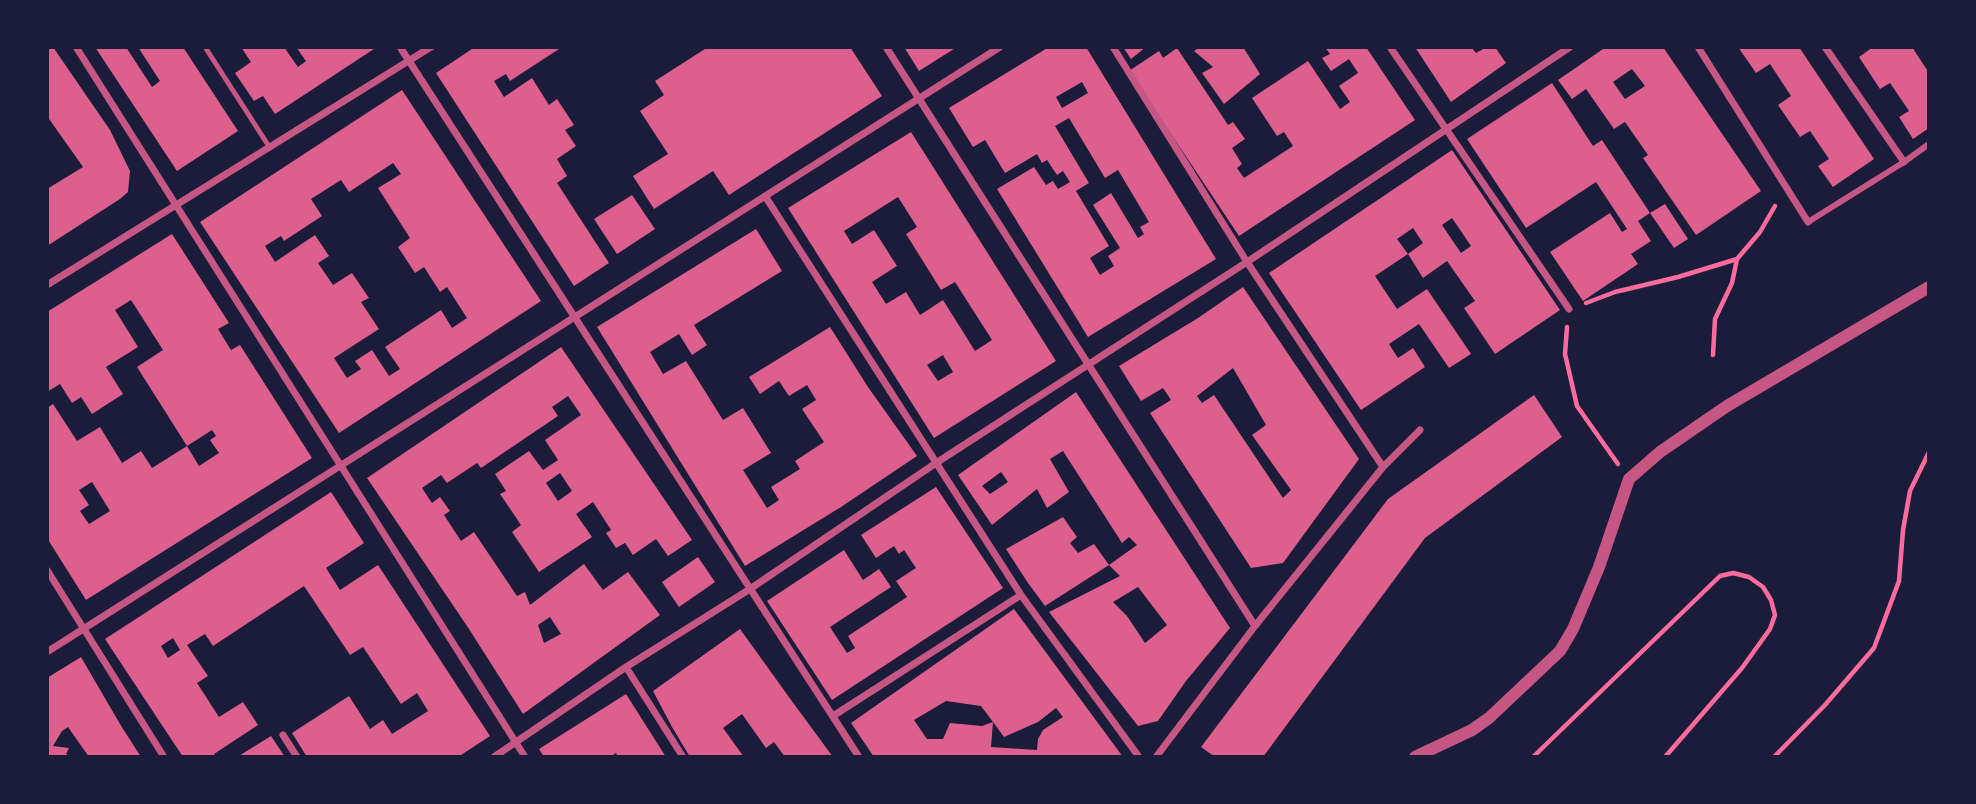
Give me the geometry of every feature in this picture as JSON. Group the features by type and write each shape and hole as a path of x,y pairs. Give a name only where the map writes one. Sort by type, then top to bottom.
{"street":[{"path":"76,47 525,757"},
{"path":"400,47 859,757"},
{"path":"47,285 431,47"},
{"path":"886,47 1255,626"},
{"path":"47,652 1000,47"},
{"path":"1113,47 1247,262 1383,467"},
{"path":"1390,47 1569,309"},
{"path":"494,757 626,667 750,589 936,463 1447,131 1570,47"},
{"path":"1698,47 1808,222 1929,144"},
{"path":"1825,47 1904,162"},
{"path":"765,196 1021,595 1139,757"},
{"path":"1415,757 1472,730 1489,718 1560,651 1573,629 1599,567 1629,479 1660,452 1745,394 1929,286"},
{"path":"1156,757 1255,626 1383,467 1420,430"},
{"path":"47,569 164,757"},
{"path":"833,716 1021,595"},
{"path":"626,667 682,757"},
{"path":"283,735 297,757"}],"lane":[{"path":"205,47 270,148"}],"path":[{"path":"1713,355 1715,319 1732,283 1737,258 1760,232 1787,188"},
{"path":"1629,479 1577,406 1565,354 1569,309 1615,292 1678,277 1737,258"},
{"path":"1774,757 1825,705 1874,648 1899,581 1903,530 1910,491 1929,452"},
{"path":"1533,757 1720,576 1733,573 1749,578 1763,587 1772,600 1775,615 1770,629 1742,668 1665,757"}],"building":[{"path":"47,47 53,47 110,130 130,171 128,192 47,246 47,189 83,167 47,116"},
{"path":"95,47 126,47 152,87 160,81 138,47 183,47 238,131 177,171"},
{"path":"241,47 284,47 298,67 306,61 296,47 377,47 275,114 263,96 254,101 235,73 251,62"},
{"path":"475,47 562,47 510,81 506,74 494,81 504,97 532,78 549,105 557,99 574,125 565,130 576,146 557,159 567,176 557,183 609,263 574,286 436,73"},
{"path":"708,47 850,47 882,96 729,195 713,171 654,209 633,176 668,154 640,111 664,95 655,81"},
{"path":"904,47 957,47 919,71"},
{"path":"1049,47 1086,47 1216,259 1088,337 997,189 1034,167 1046,185 1053,181 1058,189 1070,182 1063,171 1057,175 1047,160 1042,163 1037,154 1005,173 985,140 973,147 949,108","holes":["1082,82 1088,93 1062,108 1056,97","1069,118 1105,178 1118,170 1149,222 1140,227 1144,234 1138,238 1111,193 1093,205 1120,248 1108,256 1114,266 1100,275 1090,258 1109,246 1076,191 1089,183 1055,126"]},
{"path":"1123,47 1146,47 1131,59"},
{"path":"1200,47 1243,47 1260,74 1224,104 1202,73 1213,67 1194,51"},
{"path":"1325,47 1366,47 1415,120 1239,236 1129,71 1159,51 1163,58 1177,48 1228,125 1233,122 1245,139 1232,148 1242,164 1237,168 1244,178 1293,146 1284,132 1277,136 1252,98 1308,61 1340,109 1350,102 1339,86 1358,73 1349,59 1331,71 1322,58 1330,54"},
{"path":"1415,47 1471,47 1476,53 1487,47 1495,47 1506,63 1451,102"},
{"path":"1606,47 1663,47 1761,191 1696,235 1643,158 1648,155 1625,122 1614,129 1586,89 1572,99 1558,80","holes":["1632,69 1645,86 1625,99 1613,82"]},
{"path":"1738,47 1799,47 1874,159 1833,187 1818,166 1829,159 1810,131 1800,137 1778,105 1791,96 1770,64 1756,73"},
{"path":"1873,47 1912,47 1929,73 1929,128 1913,139 1899,117 1909,111 1890,83 1880,89 1859,57"},
{"path":"1552,83 1593,146 1602,140 1650,213 1638,221 1651,241 1631,254 1638,264 1583,301 1550,252 1610,213 1622,232 1627,229 1596,182 1526,228 1467,139"},
{"path":"402,90 541,301 339,433 200,222","holes":["393,163 401,174 378,188 410,238 398,247 415,273 424,267 440,292 447,287 467,318 452,328 441,310 385,347 400,369 389,376 372,350 355,361 361,369 347,378 334,358 379,329 361,302 369,298 352,273 333,285 318,263 329,256 315,235 275,262 265,246 281,236 284,241 322,216 311,199 341,180 349,192"]},
{"path":"911,132 1056,361 934,438 788,208","holes":["898,197 917,227 906,234 941,290 955,282 992,340 975,351 943,300 920,315 906,292 886,304 872,282 897,266 874,230 852,244 844,231","943,355 953,372 938,381 927,365"]},
{"path":"1452,150 1560,310 1495,354 1464,308 1475,301 1447,261 1423,278 1408,254 1375,276 1397,309 1427,289 1471,354 1449,368 1419,324 1389,344 1398,358 1413,348 1425,367 1361,410 1269,273","holes":["1452,218 1471,246 1461,253 1442,225","1413,228 1423,243 1408,254 1397,239"]},
{"path":"632,195 655,229 617,254 594,219"},
{"path":"1665,204 1688,239 1674,248 1650,213"},
{"path":"756,229 782,271 694,325 707,345 692,355 679,334 650,352 663,374 686,361 723,420 743,408 771,453 743,470 767,508 779,500 771,487 800,469 795,461 824,442 802,409 816,400 807,385 789,396 779,381 760,394 749,377 830,327 917,456 745,566 597,327"},
{"path":"172,234 229,323 218,329 231,350 240,345 312,458 86,600 47,538 47,408 53,404 77,441 100,427 122,463 141,451 152,468 187,446 137,367 163,350 131,300 115,310 138,347 106,367 123,394 92,414 81,397 72,403 60,384 47,392 47,312","holes":["212,430 216,436 210,440 219,453 199,466 187,446","92,482 110,511 89,524 80,511 89,505 79,490"]},
{"path":"1243,287 1359,459 1283,563 1251,568 1150,413 1171,400 1163,388 1141,401 1119,366","holes":["1233,368 1266,425 1252,435 1291,490 1283,498 1214,395 1202,403 1197,396"]},
{"path":"561,347 692,540 668,556 656,539 633,555 625,543 616,548 606,533 611,530 593,502 576,514 592,537 539,572 512,532 521,525 500,494 506,491 495,474 529,451 543,470 558,460 545,440 581,415 568,396 552,407 558,416 481,468 477,463 447,483 441,475 422,488 432,503 440,497 450,511 444,515 461,541 474,532 517,596 525,592 530,605 584,564 603,590 628,572 660,615 523,714 367,478","holes":["560,473 572,491 558,501 546,483","550,617 561,634 544,643 538,625"]},
{"path":"1076,392 1230,628 1186,681 1158,721 1138,726 1049,612 1120,576 1109,565 1137,545 1129,537 1122,543 1063,451 1050,459 1069,492 1047,508 1037,489 992,525 958,475","holes":["1001,472 1008,482 990,494 982,486","1138,587 1167,625 1145,643 1127,616 1113,602"]},
{"path":"1534,395 1562,437 1425,538 1263,757 1215,757 1201,747 1388,499"},
{"path":"936,487 1003,588 832,700 767,601 844,550 863,580 879,569 891,587 830,627 847,653 855,648 848,636 907,597 896,581 916,568 904,550 899,554 894,546 876,558 861,535"},
{"path":"331,492 364,543 326,568 340,590 378,565 490,736 458,757 307,757 292,733 349,696 370,729 383,720 392,734 428,711 417,693 401,704 363,647 350,655 304,586 213,646 205,634 187,645 208,676 197,683 219,717 243,702 258,725 214,754 216,757 183,757 105,639","holes":["173,638 180,650 168,658 161,646"]},
{"path":"1063,517 1077,537 1070,543 1078,553 1094,544 1109,565 1045,606 1006,549"},
{"path":"698,557 715,582 679,607 662,582"},
{"path":"1014,609 1123,757 874,757 851,723","holes":["946,701 981,706 993,722 982,726 950,723 943,739 927,739 914,720","1056,708 1063,717 1043,730 1038,739 1037,750 991,747 993,722 1004,737 1038,722"]},
{"path":"740,629 833,757 785,757 774,742 766,748 742,714 723,728 744,757 690,757 653,691"},
{"path":"81,657 141,757 89,757 68,727 62,731 53,746 69,748 66,754 71,757 47,757 47,678"},
{"path":"626,694 666,757 618,757 616,753 610,757 544,757 539,749"},
{"path":"271,736 285,757 238,757 242,754"}]}
